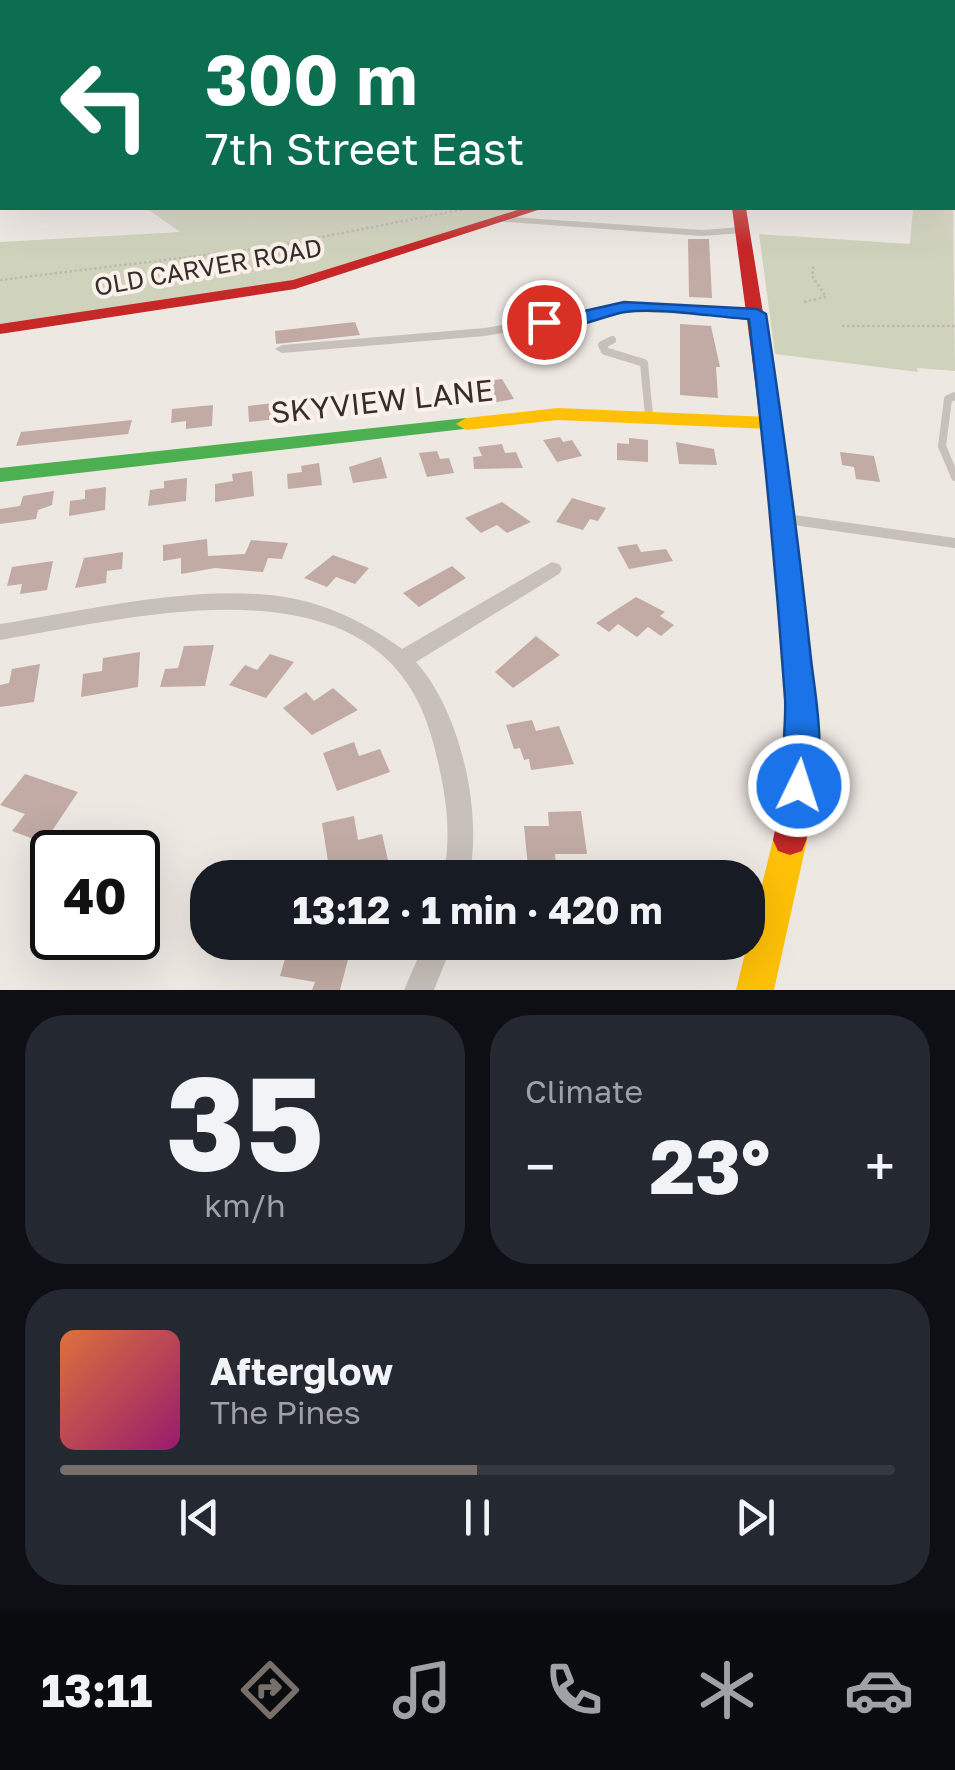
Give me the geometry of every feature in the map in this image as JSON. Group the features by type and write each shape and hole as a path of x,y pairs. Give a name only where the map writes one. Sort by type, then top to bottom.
{"street":[{"name":"OLD CARVER ROAD","path":"0,329 296,284 530,210"},
{"path":"498,218 702,233 741,219 784,518 802,730 797,813 755,990"},
{"path":"282,348 486,332 572,317 594,318 624,307 757,314"},
{"name":"SKYVIEW LANE","path":"0,475 522,417 649,416 772,424"},
{"path":"400,661 552,568"},
{"path":"0,632 152,610 272,603 298,607 349,627 400,661 422,683 442,732 460,799 464,848 461,860"},
{"path":"419,990 432,960"}],"lane":[{"path":"612,340 604,342 602,349 644,363 649,416"},
{"path":"955,396 948,399 942,446 955,477"},
{"path":"784,518 955,543"}],"path":[{"path":"0,280 232,253 459,210"},
{"path":"804,302 826,297 812,276 814,264"},
{"path":"842,326 916,330 955,326"},
{"path":"765,833 771,785"}],"green space":[{"path":"149,210 527,210 295,284 0,327 0,242 180,232"},
{"path":"913,210 953,210 955,371 917,368 918,372 775,354 759,234 910,244"}],"building":[{"path":"688,239 709,239 712,298 689,297"},
{"path":"355,322 360,335 276,344 275,331"},
{"path":"680,324 711,326 720,367 716,367 718,398 680,395"},
{"path":"502,379 514,399 491,403 480,382"},
{"path":"293,401 295,417 249,422 248,406"},
{"path":"213,405 212,426 186,429 186,421 171,423 172,409"},
{"path":"132,420 128,434 16,446 21,432"},
{"path":"560,437 563,442 572,440 582,456 557,462 543,440"},
{"path":"629,438 648,440 648,462 617,460 617,443 629,444"},
{"path":"676,442 714,449 717,465 679,464"},
{"path":"502,444 505,453 516,452 523,468 474,469 473,457 482,456 478,447"},
{"path":"437,451 440,459 449,458 454,473 427,477 419,453"},
{"path":"840,452 874,456 880,482 856,479 854,467 842,465"},
{"path":"381,457 387,478 353,483 349,467"},
{"path":"319,463 322,485 288,489 287,474 302,472 301,466"},
{"path":"252,471 254,496 215,502 215,484 233,481 232,474"},
{"path":"187,478 186,501 148,506 150,490 164,488 164,481"},
{"path":"106,487 105,510 69,516 70,501 85,499 85,490"},
{"path":"54,491 52,505 38,510 36,519 0,524 0,509 20,506 23,496"},
{"path":"572,498 606,508 598,521 590,519 583,530 556,522"},
{"path":"502,502 531,522 507,533 497,525 481,533 465,518"},
{"path":"207,539 208,556 245,554 251,540 288,543 282,559 268,558 263,572 215,568 181,574 181,558 163,561 163,545"},
{"path":"637,544 641,552 666,549 673,561 629,569 617,547"},
{"path":"123,552 122,569 107,571 106,583 75,588 84,558"},
{"path":"333,555 369,568 355,584 336,577 327,587 304,578"},
{"path":"53,561 47,590 20,594 22,584 7,586 12,567"},
{"path":"452,566 466,578 419,607 403,593"},
{"path":"636,597 665,612 660,616 674,625 661,636 648,627 637,637 618,624 609,632 596,623"},
{"path":"536,636 560,655 513,688 495,672"},
{"path":"214,645 205,686 160,687 165,669 178,668 184,646"},
{"path":"140,652 138,687 81,697 83,674 102,671 103,658"},
{"path":"270,654 294,662 266,698 229,685 245,665 257,670"},
{"path":"40,664 34,702 0,707 0,685 9,683 12,669"},
{"path":"333,688 358,710 312,735 283,708 306,692 314,701"},
{"path":"532,720 536,731 559,726 574,764 531,770 529,759 524,760 520,748 514,749 506,725"},
{"path":"354,742 359,756 380,749 390,772 337,791 323,753"},
{"path":"25,774 78,792 53,830 30,830 30,838 12,831 25,814 0,805"},
{"path":"581,811 587,854 555,854 556,860 527,860 524,826 549,826 548,812"},
{"path":"354,816 358,840 382,834 388,860 328,860 322,823"},
{"path":"285,960 348,960 340,990 312,990 315,982 280,976"}],"traffic: fast":[{"path":"0,475 466,424"}],"traffic: slow":[{"path":"466,424 558,414 772,423"},
{"path":"755,990 790,840"}],"traffic: jam":[{"path":"0,329 295,284 531,210"},
{"path":"739,210 776,464 798,674 799,785 790,840"}],"route":[{"path":"544,322 594,318 624,307 757,314 784,517 802,730 799,786"}]}
